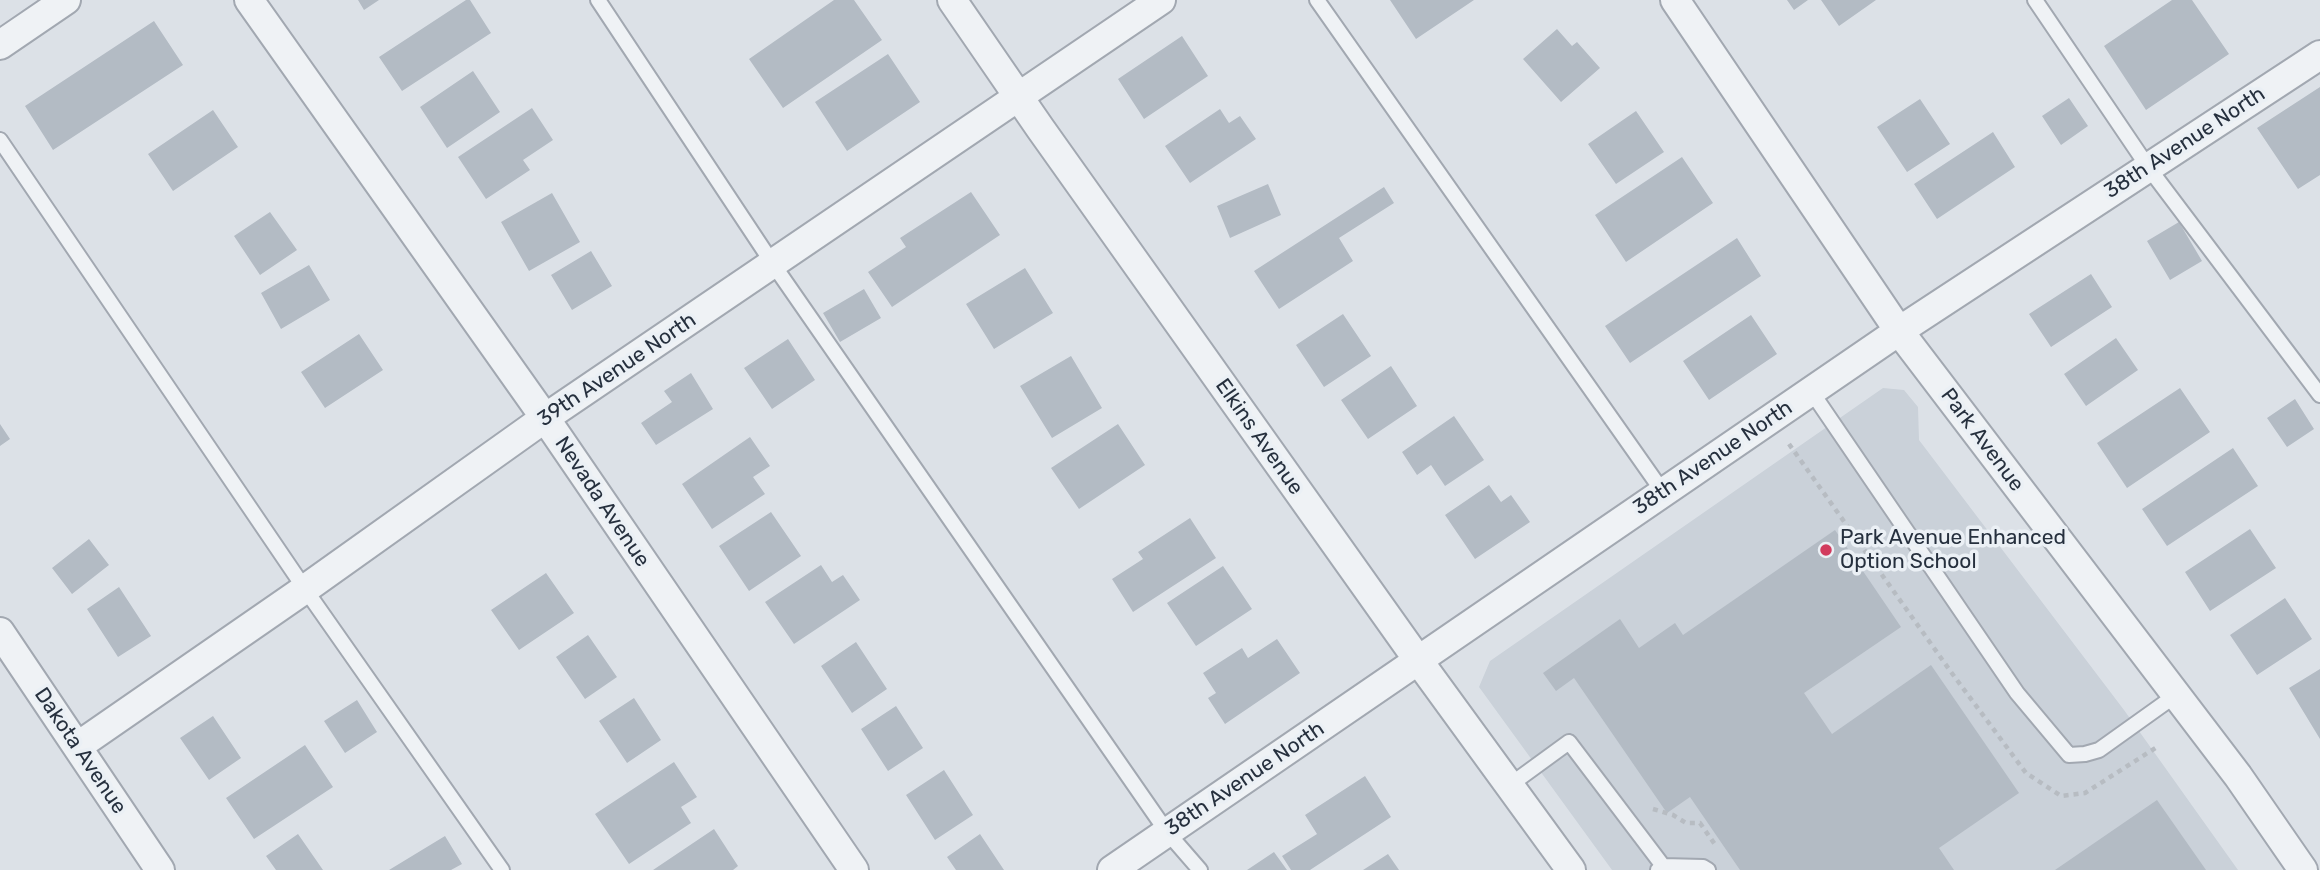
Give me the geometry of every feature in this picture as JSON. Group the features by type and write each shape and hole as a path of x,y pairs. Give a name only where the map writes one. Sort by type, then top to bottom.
{"street":[{"path":"0,45 66,0"},
{"name":"Nevada Avenue","path":"249,0 545,418 854,870"},
{"name":"Elkins Avenue","path":"952,0 1418,660 1571,870"},
{"name":"39th Avenue North","path":"78,746 545,418 1161,0"},
{"name":"Park Avenue","path":"1675,0 1899,331 2238,776 2303,870"},
{"name":"38th Avenue North","path":"1112,870 1899,331 2320,55"},
{"name":"Dakota Avenue","path":"0,632 160,870"}],"lane":[{"path":"598,0 773,264 1167,832 1200,870"},
{"path":"1317,0 1663,492"},
{"path":"2035,0 2148,167 2320,395"},
{"path":"0,141 305,589 502,870"},
{"path":"1811,391 2017,693 2069,755 2099,750 2176,695"},
{"path":"1510,785 1569,742 1661,868 1703,867 1707,870"}],"path":[{"path":"1789,444 2026,773 2060,796 2085,793 2157,747"},
{"path":"1646,800 1653,810 1673,815 1686,823 1700,823 1720,851"}],"shaded area":[{"name":"Park Avenue Enhanced Option School","path":"1883,388 1904,390 1918,407 1919,440 2124,710 2238,870 1612,870 1479,687 1490,661"}],"building":[{"path":"358,0 379,0 364,10"},
{"path":"466,0 470,0 491,33 402,91 379,57"},
{"path":"834,0 854,0 882,40 783,108 749,59"},
{"path":"1390,0 1474,0 1416,39"},
{"path":"1787,0 1808,0 1794,10"},
{"path":"1821,0 1876,0 1839,26"},
{"path":"2172,0 2192,0 2229,54 2146,110 2104,46"},
{"path":"154,21 183,65 53,150 25,106"},
{"path":"1557,29 1572,46 1577,42 1600,68 1561,102 1523,59"},
{"path":"1182,36 1208,76 1144,119 1118,79"},
{"path":"888,54 920,102 847,151 815,102"},
{"path":"473,71 500,112 447,148 420,107"},
{"path":"2320,87 2320,175 2298,189 2257,128"},
{"path":"2069,98 2088,126 2061,145 2042,116"},
{"path":"1920,99 1950,144 1907,172 1877,127"},
{"path":"532,108 553,140 523,160 530,170 486,199 458,157"},
{"path":"1220,109 1229,123 1240,116 1256,139 1190,183 1165,146"},
{"path":"213,110 238,147 173,191 148,154"},
{"path":"1636,111 1664,152 1616,184 1588,144"},
{"path":"1993,132 2015,167 1937,219 1914,184"},
{"path":"1682,157 1713,203 1626,262 1595,215"},
{"path":"1268,184 1281,215 1230,238 1217,206"},
{"path":"1384,187 1394,203 1339,238 1353,261 1279,309 1254,271"},
{"path":"971,192 1000,235 892,307 868,272 906,247 900,238"},
{"path":"552,193 580,242 529,271 501,222"},
{"path":"270,212 297,250 260,275 234,236"},
{"path":"2179,222 2202,261 2170,280 2147,241"},
{"path":"1737,238 1761,276 1630,363 1605,326"},
{"path":"591,251 612,286 572,310 551,275"},
{"path":"309,265 330,300 281,329 261,293"},
{"path":"1025,268 1053,313 994,349 966,304"},
{"path":"2091,274 2112,307 2051,347 2029,314"},
{"path":"864,289 881,318 840,342 823,313"},
{"path":"1343,314 1371,356 1324,387 1296,345"},
{"path":"1751,315 1777,354 1709,400 1683,361"},
{"path":"359,334 383,370 325,408 301,372"},
{"path":"2116,338 2138,370 2086,406 2064,374"},
{"path":"788,339 815,380 772,409 744,368"},
{"path":"1071,356 1102,408 1052,438 1020,386"},
{"path":"1391,366 1417,406 1368,439 1341,400"},
{"path":"691,373 713,409 656,445 641,423 672,402 664,391"},
{"path":"2180,388 2210,432 2127,488 2097,443"},
{"path":"2295,399 2314,429 2287,447 2267,418"},
{"path":"1454,416 1484,460 1445,486 1431,465 1417,475 1402,452"},
{"path":"0,424 10,439 0,446"},
{"path":"1118,424 1145,465 1079,509 1051,468"},
{"path":"750,437 770,466 753,477 765,494 712,529 682,484"},
{"path":"2233,448 2258,486 2167,546 2142,509"},
{"path":"1489,485 1501,502 1511,495 1530,522 1475,559 1445,515"},
{"path":"771,512 801,556 749,591 719,546"},
{"path":"1190,518 1216,558 1133,612 1112,579 1143,559 1138,552"},
{"path":"2250,529 2276,568 2210,611 2185,572"},
{"path":"1835,530 1901,627 1804,693 1832,734 1931,665 2019,793 1939,848 1954,870 1740,870 1690,797 1667,813 1574,678 1556,691 1543,673 1620,619 1639,648 1675,623 1683,635"},
{"path":"89,539 109,565 72,594 52,568"},
{"path":"821,565 832,582 843,575 860,600 794,644 765,602"},
{"path":"1223,566 1252,609 1196,646 1167,603"},
{"path":"546,573 574,613 519,650 491,610"},
{"path":"119,587 151,636 118,657 87,609"},
{"path":"2285,598 2312,639 2257,675 2230,635"},
{"path":"588,635 617,677 585,699 556,657"},
{"path":"1277,639 1300,673 1225,724 1208,698 1216,693 1203,673 1242,648 1248,658"},
{"path":"856,642 887,689 852,713 821,666"},
{"path":"2320,669 2320,739 2289,688"},
{"path":"634,698 661,740 627,763 599,721"},
{"path":"357,700 377,732 345,753 324,721"},
{"path":"896,706 923,748 888,771 861,729"},
{"path":"213,716 241,758 209,780 180,738"},
{"path":"305,745 333,787 254,839 226,798"},
{"path":"674,762 697,797 681,807 691,823 629,864 595,814"},
{"path":"944,770 973,815 935,840 906,795"},
{"path":"1365,776 1391,817 1310,870 1291,870 1282,856 1317,834 1305,815"},
{"path":"2157,800 2206,870 2055,870"},
{"path":"714,829 738,866 733,870 653,870"},
{"path":"298,834 323,870 276,870 266,856"},
{"path":"980,834 1004,870 956,870 947,857"},
{"path":"445,836 462,864 451,870 389,870"},
{"path":"1274,852 1287,870 1247,870"},
{"path":"1388,854 1399,870 1363,870"}],"place":[{"name":"Park Avenue Enhanced Option School","path":"1826,550"}]}
